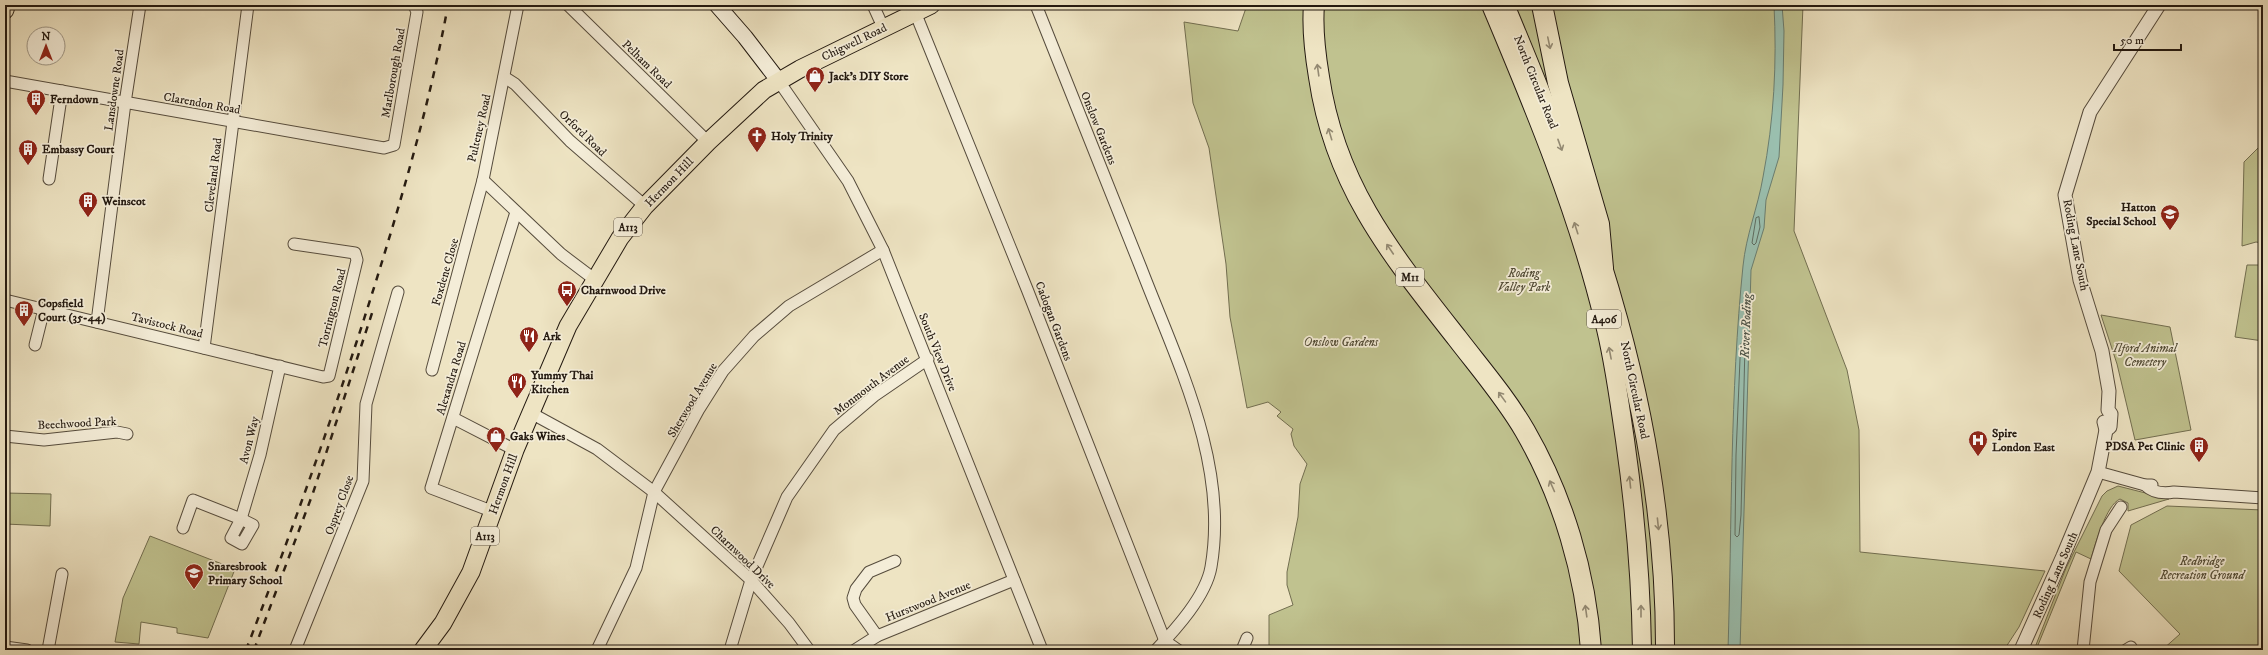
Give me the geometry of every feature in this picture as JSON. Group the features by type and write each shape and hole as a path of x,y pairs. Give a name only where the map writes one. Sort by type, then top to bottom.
{"highway":[{"name":"M11","path":"1314,5 1316,59 1324,109 1335,148 1346,176 1372,223 1413,282 1485,375 1524,430 1552,486 1570,532 1585,600 1591,650"},
{"name":"North Circular Road","path":"1491,5 1539,125 1572,215 1604,322 1622,418 1630,481 1641,600 1642,650"},
{"name":"North Circular Road","path":"1505,5 1554,128 1603,268 1632,368 1652,472 1663,576 1665,650"},
{"path":"1542,5 1558,83 1599,224 1603,268"}],"main road":[{"path":"5,10 6,5"},
{"path":"717,5 745,37 778,80"},
{"name":"Chigwell Road","path":"778,80 883,27 931,5"},
{"name":"Hermon Hill","path":"423,650 458,598 473,566 530,413 568,326 620,238 645,206 708,142 764,90 778,80"}],"street":[{"name":"Lansdowne Road","path":"97,322 125,103 140,5"},
{"name":"Cleveland Road","path":"204,348 248,5"},
{"name":"Marlborough Road","path":"394,145 417,12 414,5"},
{"name":"Pulteney Road","path":"518,5 482,180 561,254 594,280"},
{"name":"Pelham Road","path":"568,5 708,142"},
{"path":"873,5 883,27"},
{"name":"Onslow Gardens","path":"1036,5 1177,363 1200,425 1208,460 1215,512 1211,569 1195,604 1156,650"},
{"name":"Roding Lane South","path":"2021,650 2081,516 2098,472 2106,430 2110,427 2111,414 2108,410 2108,391 2103,359 2080,280 2066,196 2090,112 2106,91 2159,5"},
{"name":"Cadogan Gardens","path":"915,12 1024,282 1165,641"},
{"name":"Orford Road","path":"504,77 515,84 570,141 645,206"},
{"name":"South View Drive","path":"778,80 848,181 883,250 928,359 1042,650"},
{"name":"Clarendon Road","path":"5,81 384,148 394,145"},
{"path":"49,180 62,91"},
{"name":"Foxdene Close","path":"432,370 482,180"},
{"name":"Alexandra Road","path":"494,512 431,488 516,212"},
{"name":"Torrington Road","path":"294,244 355,253 357,260 329,376 323,377"},
{"name":"Sherwood Avenue","path":"597,650 636,568 654,492 698,409 722,371 754,336 790,306 883,250"},
{"name":"Osprey Close","path":"296,650 363,481 366,404 398,292"},
{"name":"Tavistock Road","path":"5,300 323,377"},
{"path":"35,345 44,309"},
{"name":"Monmouth Avenue","path":"730,650 751,580 787,498 834,430 874,396 928,359"},
{"name":"Avon Way","path":"184,528 192,500 241,519 260,455 280,366"},
{"name":"Charnwood Drive","path":"530,413 597,449 654,492 751,580 789,623 809,650"},
{"path":"453,418 516,450"},
{"name":"Beechwood Park","path":"5,436 44,440 117,432 127,434"},
{"path":"2098,472 2144,485 2150,490 2158,492 2263,498"},
{"path":"2083,650 2090,582 2106,530 2121,507"},
{"path":"877,636 855,605 853,598 856,589 870,572 895,561"},
{"path":"48,650 62,574"},
{"name":"Hurstwood Avenue","path":"855,650 877,636 1014,580"},
{"path":"1242,650 1247,638"},
{"path":"1165,641 1178,650"},
{"path":"5,647 27,650"}],"green space":[{"name":"Roding Valley Park","path":"1247,5 1803,5 1794,231 1847,370 1859,430 1860,552 2045,571 2019,627 2004,650 1269,650 1269,615 1293,605 1287,585 1287,572 1298,517 1300,484 1307,464 1294,446 1291,434 1293,429 1277,416 1281,412 1268,402 1247,408 1230,317 1226,264 1209,148 1193,103 1184,22 1238,31"},
{"path":"2263,143 2263,341 2235,337 2247,265 2261,265 2262,243 2256,242 2242,246 2244,162"},
{"name":"Ilford Animal Cemetery","path":"2101,315 2170,327 2191,430 2135,440 2117,364"},
{"path":"2118,486 2169,499 2128,511 2128,503 2120,499 2115,503 2110,509 2102,526 2091,559 2076,552 2036,650 2034,650 2066,568 2102,496 2107,491"},
{"path":"5,493 51,494 50,526 5,524"},
{"name":"Redbridge Recreation Ground","path":"2167,506 2263,510 2263,650 2162,650 2180,634 2119,571 2131,525"},
{"name":"Snaresbrook Primary School","path":"150,536 235,569 208,638 177,633 177,628 141,622 139,644 115,642 123,598"}],"water":[{"name":"River Roding","path":"1774,5 1782,5 1784,31 1779,157 1766,200 1764,228 1751,270 1740,650 1728,650 1732,458 1739,314 1743,266 1749,232 1761,188 1770,134 1775,70"}],"railway":[{"path":"246,650 317,459 381,265 418,136 442,38 448,5"},
{"path":"254,650 313,493 374,307"}],"place":[{"name":"Jack's DIY Store","path":"815,93"},
{"name":"Ferndown","path":"36,116"},
{"name":"Holy Trinity","path":"757,153"},
{"name":"Embassy Court","path":"28,166"},
{"name":"Weinscot","path":"88,218"},
{"name":"Hatton Special School","path":"2170,231"},
{"name":"Charnwood Drive","path":"567,307"},
{"name":"Copsfield Court (35-44)","path":"24,327"},
{"name":"Ark","path":"529,353"},
{"name":"Yummy Thai Kitchen","path":"517,399"},
{"name":"Gaks Wines","path":"496,453"},
{"name":"Spire London East","path":"1978,457"},
{"name":"PDSA Pet Clinic","path":"2199,463"},
{"name":"Snaresbrook Primary School","path":"194,590"}]}
